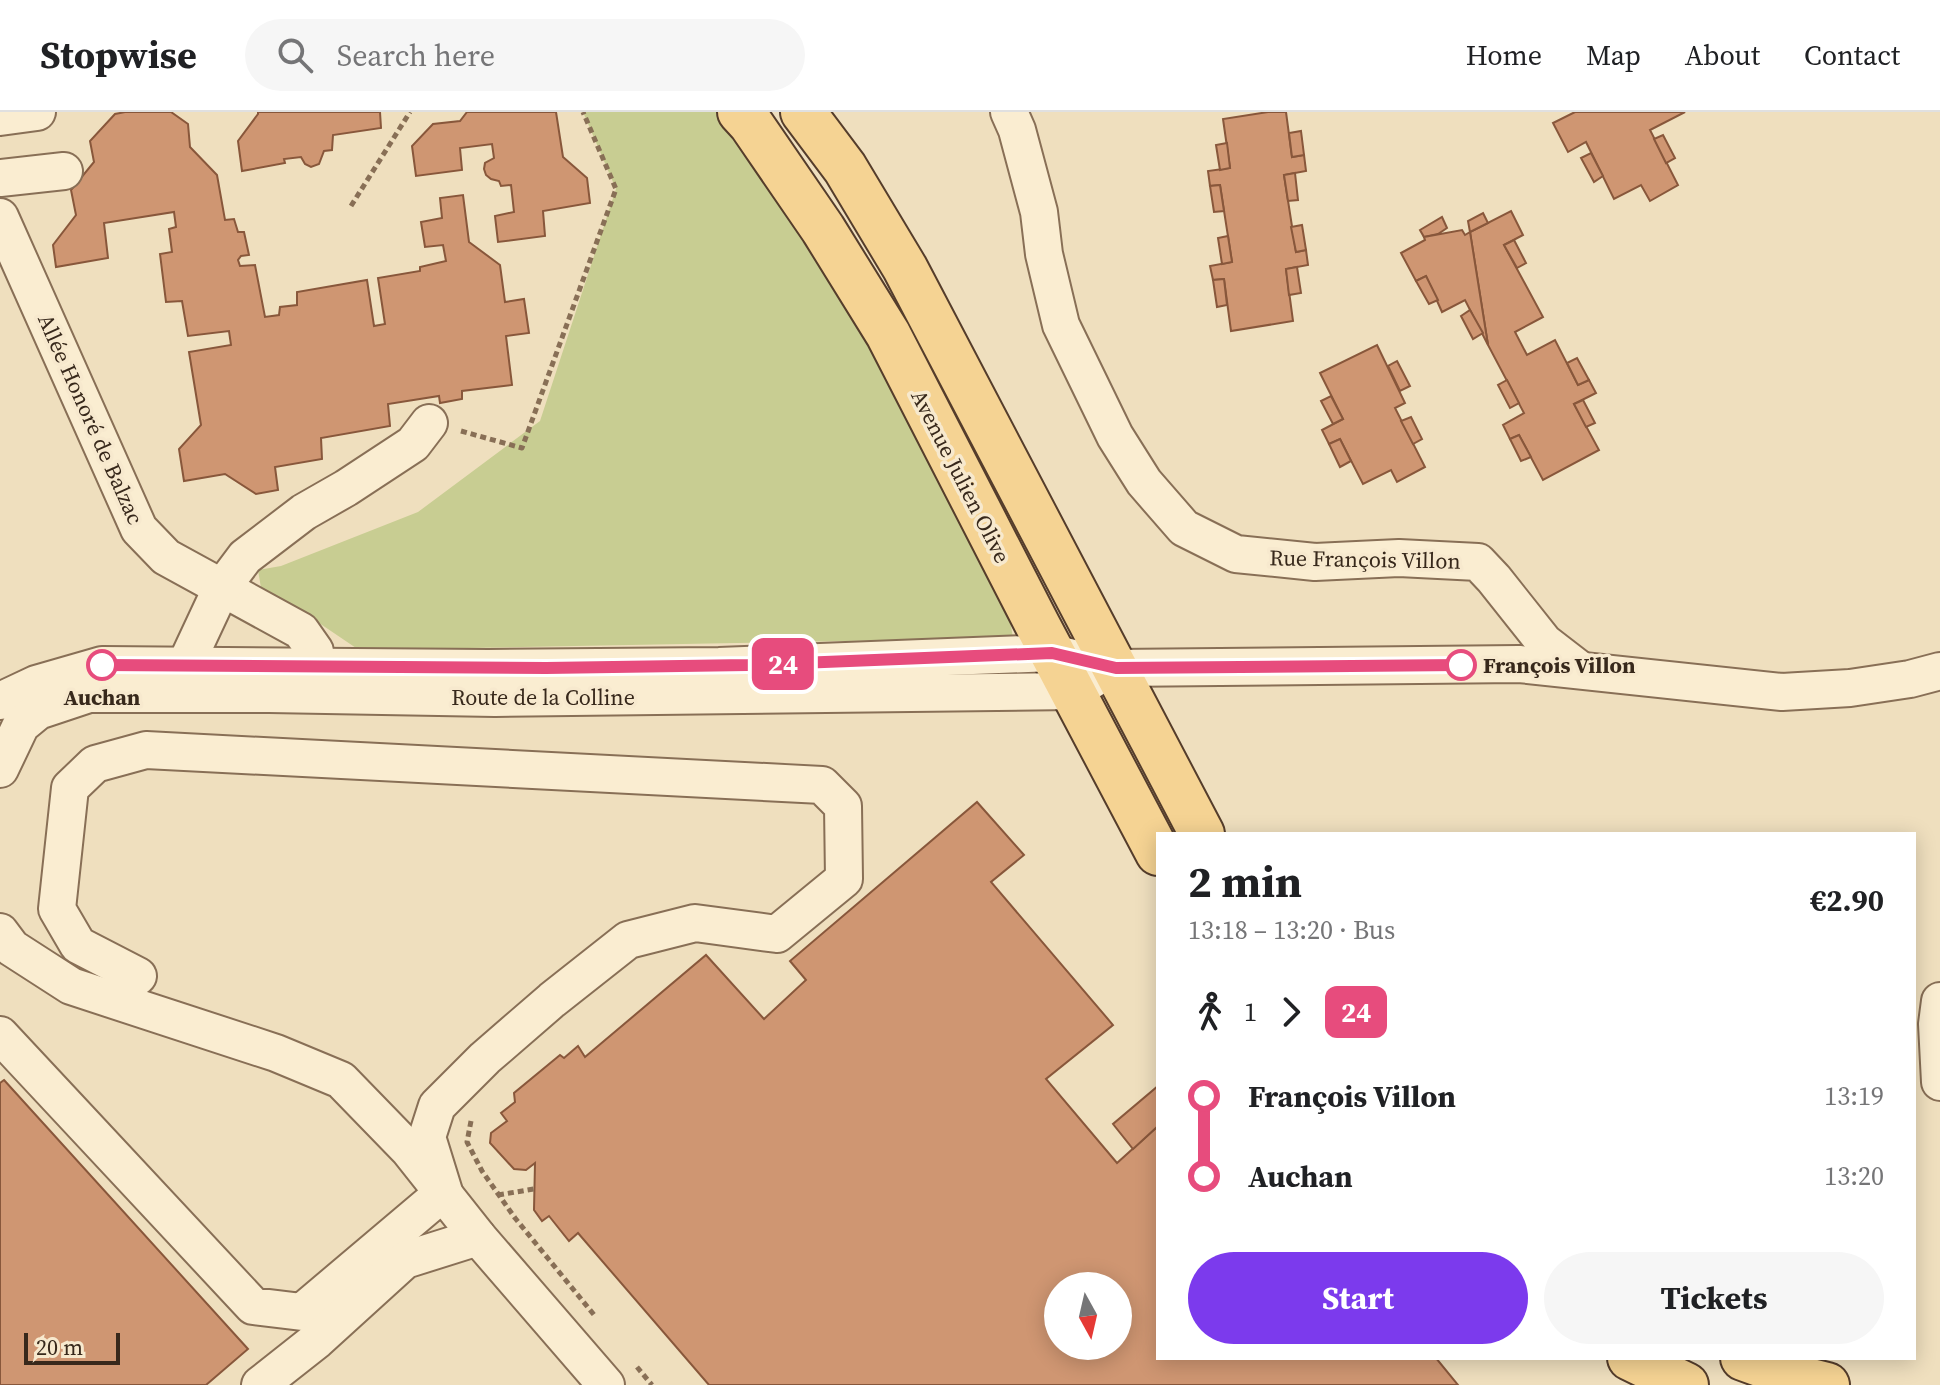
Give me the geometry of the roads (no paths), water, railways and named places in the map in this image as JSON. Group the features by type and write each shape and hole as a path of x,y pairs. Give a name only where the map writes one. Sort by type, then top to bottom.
{"main road":[{"name":"Avenue Julien Olive","path":"740,112 823,229 888,334 1156,849"},
{"name":"Avenue Julien Olive","path":"803,112 845,168 905,268 1201,832"},
{"path":"1634,1360 1686,1385"},
{"path":"1748,1360 1827,1385"}],"street":[{"path":"0,117 37,112"},
{"name":"Rue François Villon","path":"1009,112 1017,130 1039,212 1044,254 1061,325 1115,436 1144,482 1184,528 1236,554 1315,562 1399,558 1478,562 1544,642 1579,669"},
{"path":"0,178 64,171"},
{"name":"Allée Honoré de Balzac","path":"0,217 139,529 166,557 301,631 315,651 316,666"},
{"path":"185,666 221,589 245,557 304,512 413,444 429,423"},
{"name":"Route de la Colline","path":"0,701 36,684 102,665 488,668 748,665 1052,653 1116,668 1519,664 1782,692 1850,688 1940,671"},
{"path":"269,694 316,666"},
{"name":"Route de la Colline","path":"0,769 21,725 38,711 89,694 495,698 1073,691 1116,668"},
{"path":"110,998 138,976 78,945 57,909 70,788 95,764 146,750 822,785 843,806 844,879 777,934 695,923 628,940 485,1058 437,1106 427,1137 444,1192"},
{"path":"0,932 12,948 71,986 276,1053 341,1080 409,1150 478,1237 606,1385"},
{"path":"1940,1001 1937,1024 1940,1082"},
{"path":"0,1036 253,1306 302,1312"},
{"path":"258,1385 283,1336 302,1312 444,1192"},
{"path":"258,1385 317,1340 405,1260 478,1237"}],"place":[{"name":"Auchan","path":"102,665"},
{"name":"François Villon","path":"1461,665"}]}
